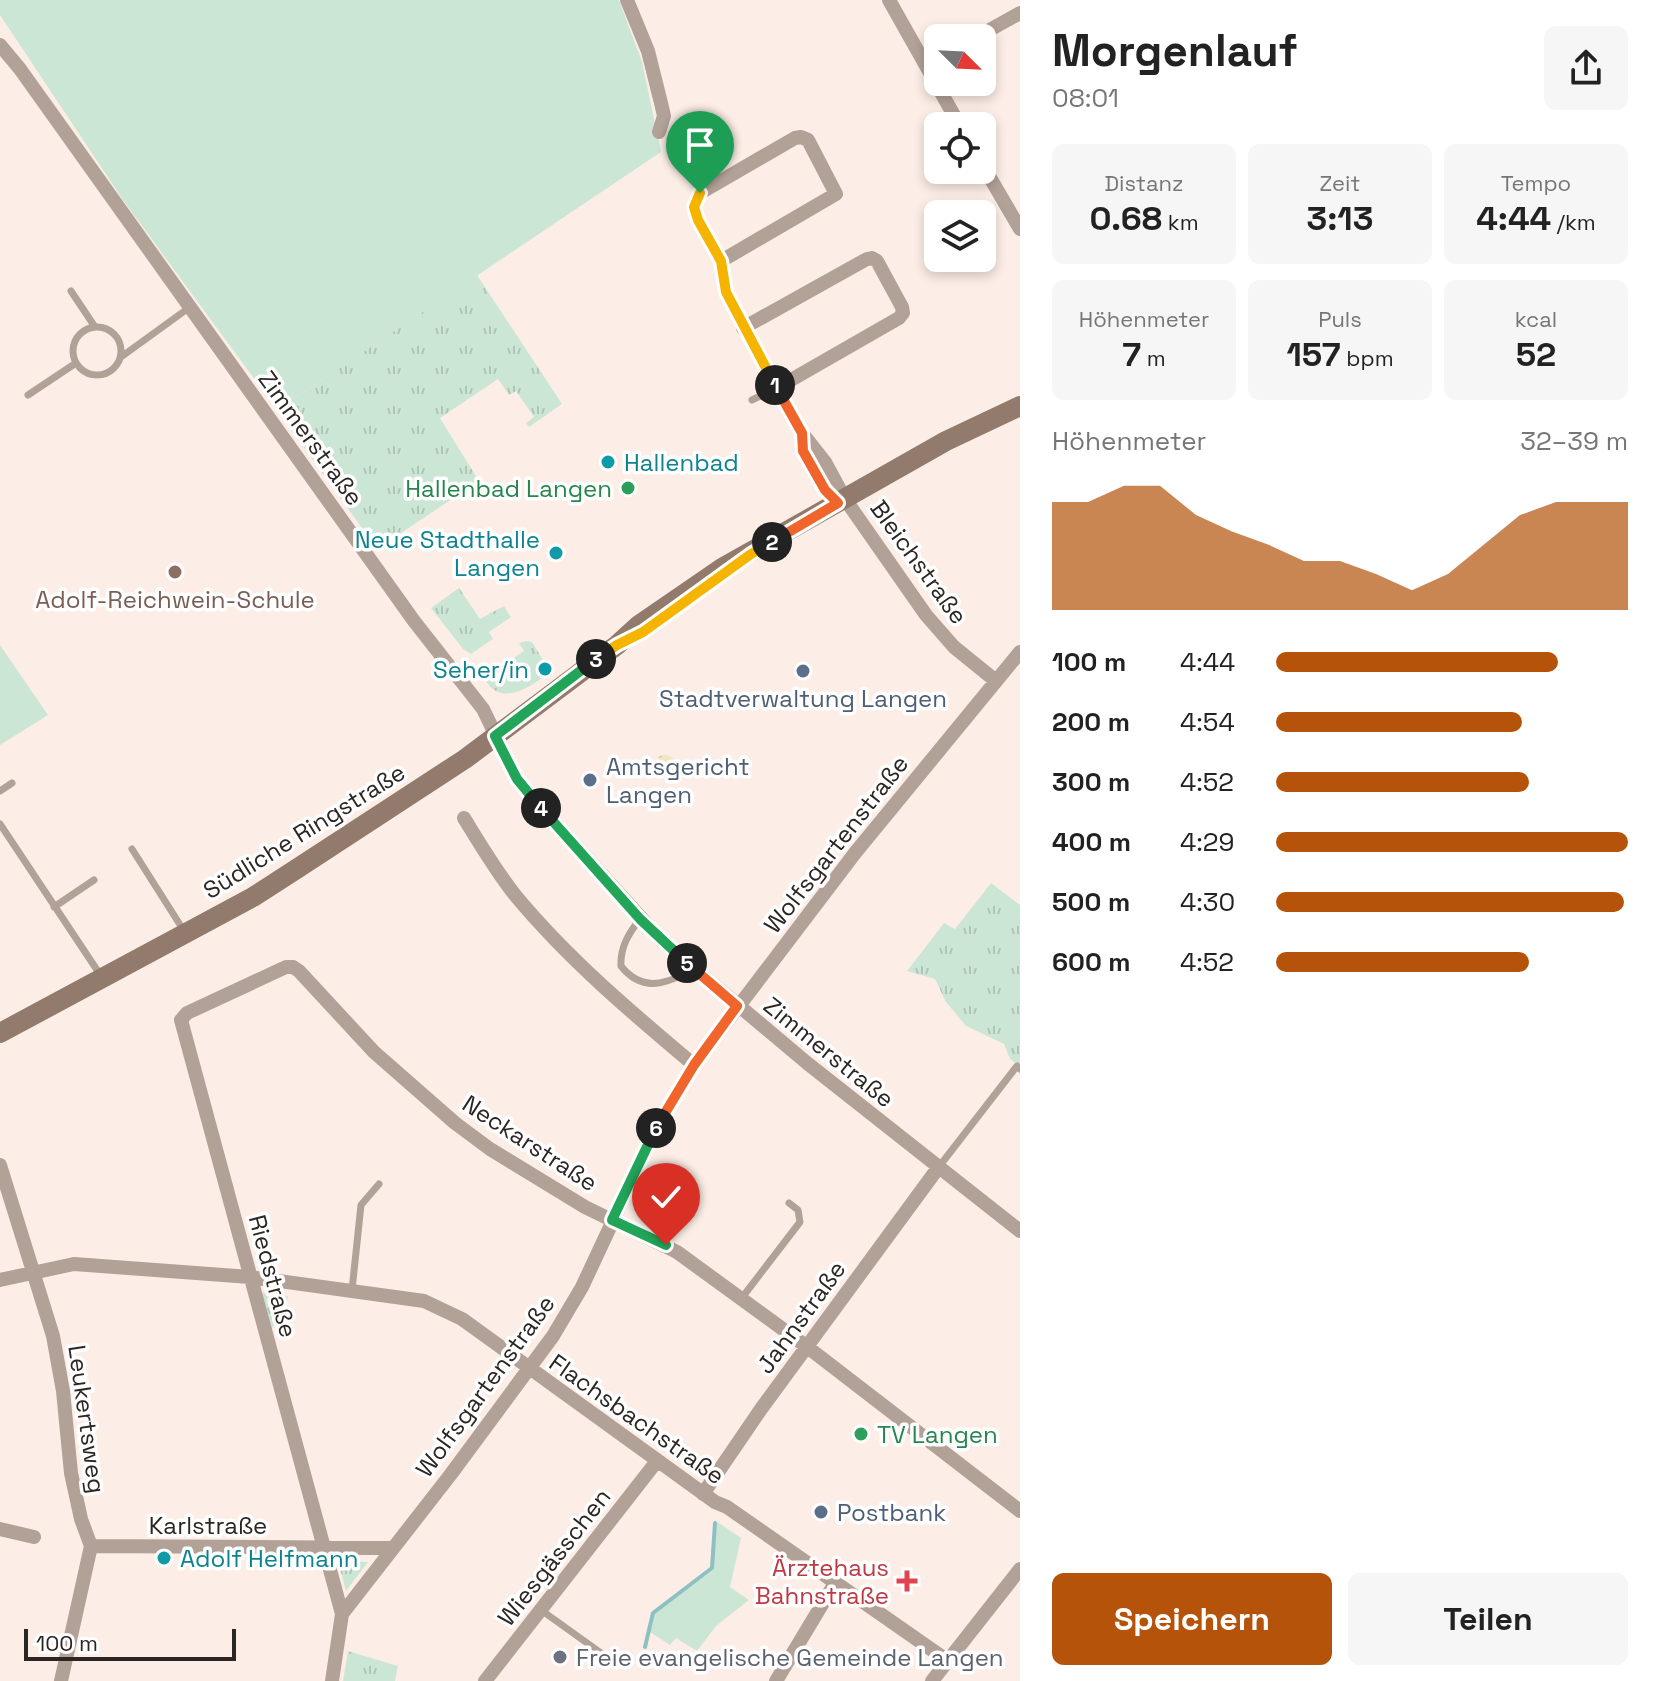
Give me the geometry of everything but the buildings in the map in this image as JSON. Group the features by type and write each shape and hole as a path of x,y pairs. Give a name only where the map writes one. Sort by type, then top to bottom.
{"main road":[{"name":"Südliche Ringstraße","path":"0,1033 253,897 423,789 692,587 946,441 1020,406"}],"street":[{"path":"627,0 648,51 662,107 664,116 659,132"},
{"path":"889,0 924,50"},
{"path":"996,26 1020,13"},
{"name":"Zimmerstraße","path":"0,45 414,621 483,709 517,779 640,919 695,969 737,1006 1020,1231"},
{"name":"Bleichstraße","path":"721,261 836,194 808,140 795,138 700,193 694,207 696,214 721,261 726,292 743,328 802,433 825,462 842,501 926,615 954,647 996,681"},
{"path":"994,184 1019,225"},
{"path":"743,328 867,259 877,261 903,313 777,388"},
{"name":"Wolfsgartenstraße","path":"332,1681 342,1614 553,1336 582,1287 654,1133 694,1065 855,853 1020,652"},
{"path":"464,818 496,870 558,943 620,1003 694,1065"},
{"name":"Neckarstraße","path":"182,1016 286,967 293,967 374,1052 455,1123 548,1185 666,1245 806,1346 1020,1511"},
{"name":"Riedstraße","path":"182,1016 324,1547"},
{"name":"Leukertsweg","path":"0,1165 35,1271 60,1365 71,1473 81,1519 91,1546"},
{"name":"Jahnstraße","path":"703,1494 806,1346 938,1168"},
{"name":"Flachsbachstraße","path":"0,1280 83,1264 250,1277 404,1297 437,1305 462,1319 703,1494 736,1513 948,1661"},
{"name":"Wiesgässchen","path":"485,1681 657,1461"},
{"path":"0,1529 34,1537"},
{"path":"61,1681 91,1546"},
{"name":"Karlstraße","path":"91,1546 392,1548"},
{"path":"324,1547 342,1614"},
{"path":"932,1681 1020,1569"},
{"path":"776,1681 835,1583"}],"lane":[{"path":"71,291 95,327"},
{"path":"121,357 116,335 103,327 87,329 76,340 76,363 88,373 104,374 117,365 121,357 190,307"},
{"path":"28,395 76,363"},
{"path":"752,400 777,388"},
{"path":"0,791 12,783"},
{"path":"0,824 102,978"},
{"path":"132,849 186,933"},
{"path":"54,907 94,880"},
{"path":"640,919 629,933 621,952 621,966 626,972 638,980 664,984 695,969"},
{"path":"938,1168 1017,1066 1020,1069"},
{"path":"352,1291 361,1205 379,1184"},
{"path":"741,1299 800,1222 798,1210 789,1203"},
{"path":"541,1610 608,1658"}],"green space":[{"path":"0,0 619,0 642,62 661,152 277,410 123,200 0,15"},
{"path":"477,275 562,404 529,427 526,423 534,417 516,391 509,395 498,379 440,418 479,481 377,549 277,410"},
{"path":"459,588 480,619 504,606 511,617 489,632 493,639 471,654 463,649 431,608"},
{"path":"532,642 550,672 512,693 494,690 481,669 492,662 497,669 524,651 519,643"},
{"path":"0,645 48,715 0,745"},
{"path":"991,883 1020,905 1020,1066 1010,1059 1004,1044 966,1026 946,1002 935,979 907,971 944,923 955,929"},
{"path":"259,1292 288,1296 286,1308 268,1334"},
{"path":"716,1521 741,1538 730,1587 749,1600 716,1626 697,1651 676,1638 670,1645 650,1632 654,1614 713,1570"},
{"path":"338,1561 368,1562 346,1591"},
{"path":"348,1651 398,1666 395,1681 343,1681"}],"sand":[{"path":"665,755 673,758 676,766 673,774 665,777 657,774 654,766 657,758"}],"waterway":[{"path":"645,1647 653,1613 712,1568 715,1523"}],"place":[{"name":"Hallenbad","path":"608,462"},
{"name":"Hallenbad Langen","path":"628,488"},
{"name":"Neue Stadthalle Langen","path":"556,553"},
{"name":"Adolf-Reichwein-Schule","path":"175,572"},
{"name":"Seher/in","path":"545,669"},
{"name":"Stadtverwaltung Langen","path":"803,671"},
{"name":"Amtsgericht Langen","path":"590,780"},
{"name":"TV Langen","path":"861,1434"},
{"name":"Postbank","path":"821,1512"},
{"name":"Adolf Helfmann","path":"164,1558"},
{"name":"Ärztehaus Bahnstraße","path":"907,1581"},
{"name":"Freie evangelische Gemeinde Langen","path":"560,1657"}],"route":[{"path":"666,1245 612,1220 674,1096 737,1006 663,942 604,879 517,779 495,736 617,645 643,632 751,554 838,503 825,490 803,451 802,433 726,292 721,261 694,207 700,193"}]}
